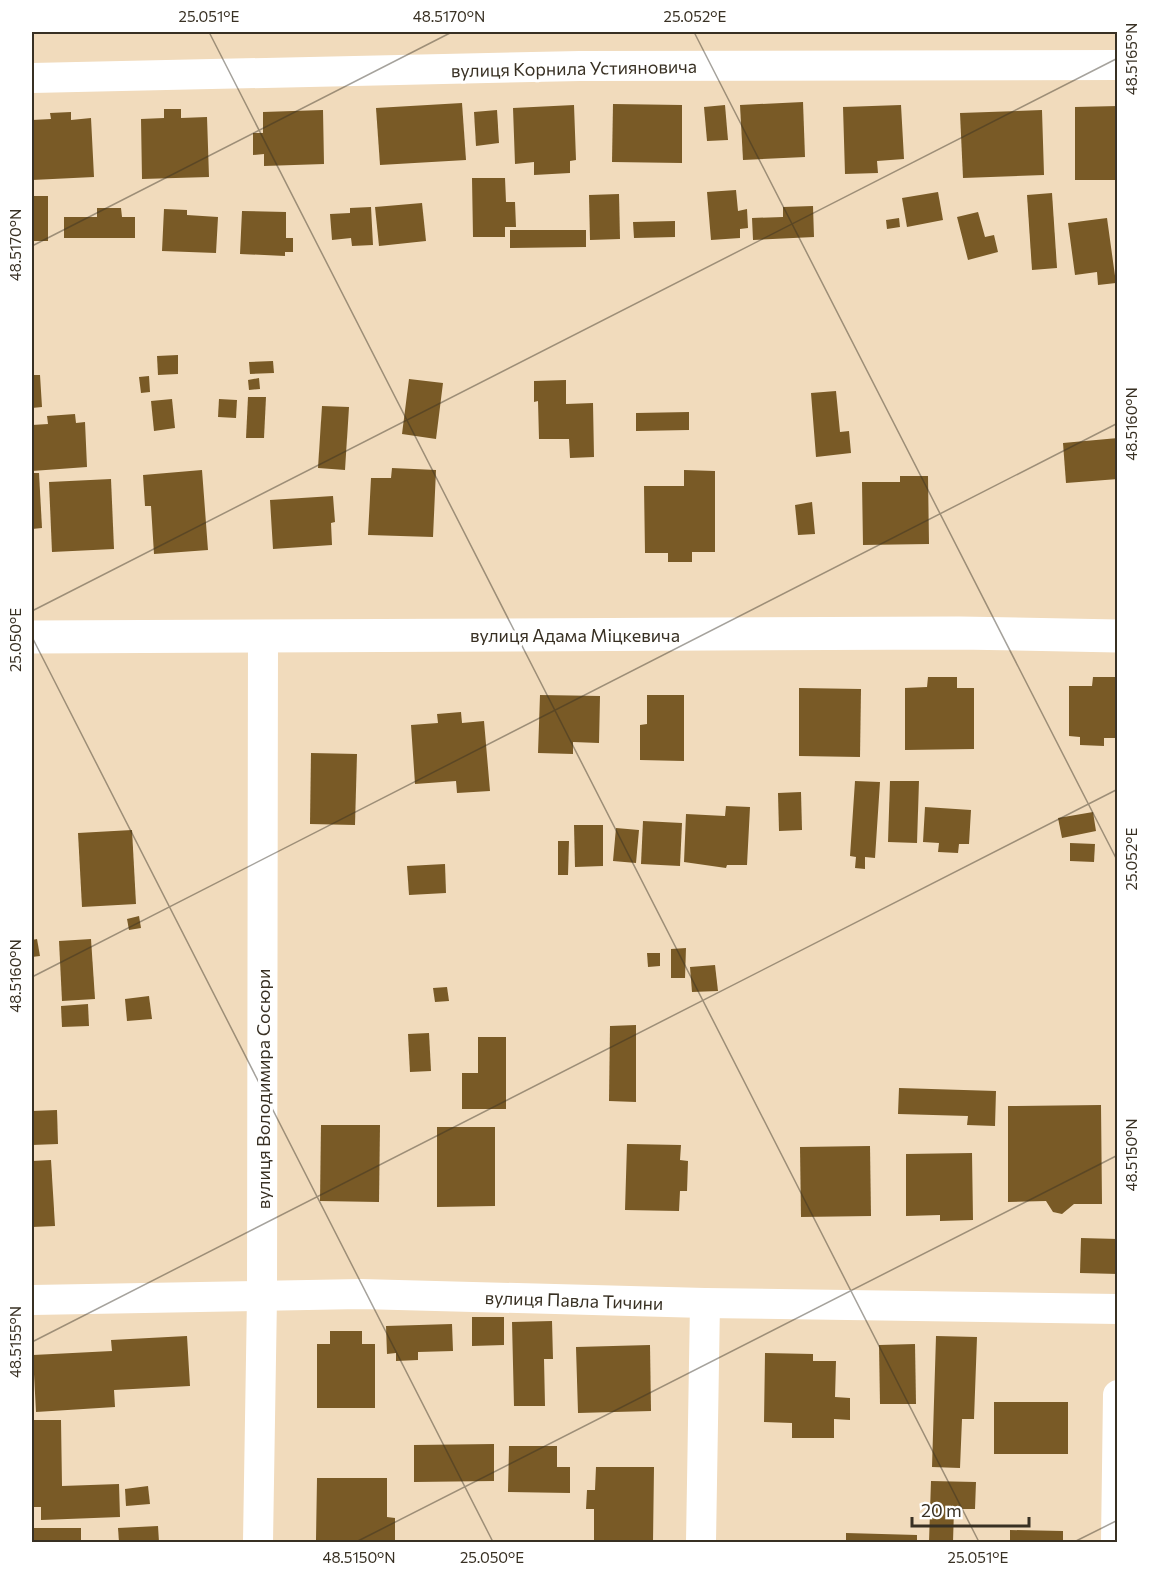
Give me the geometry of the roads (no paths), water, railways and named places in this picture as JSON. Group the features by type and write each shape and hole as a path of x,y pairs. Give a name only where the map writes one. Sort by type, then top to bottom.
{"street":[{"name":"вулиця Корнила Устияновича","path":"32,78 580,66 1118,65"},
{"name":"вулиця Адама Міцкевича","path":"32,637 948,633 1118,636"},
{"name":"вулиця Володимира Сосюри","path":"258,1542 262,1297 263,636"},
{"name":"вулиця Павла Тичини","path":"32,1300 361,1294 705,1303 1118,1309"},
{"path":"701,1542 705,1303"},
{"path":"1116,1542 1118,1395"}]}
